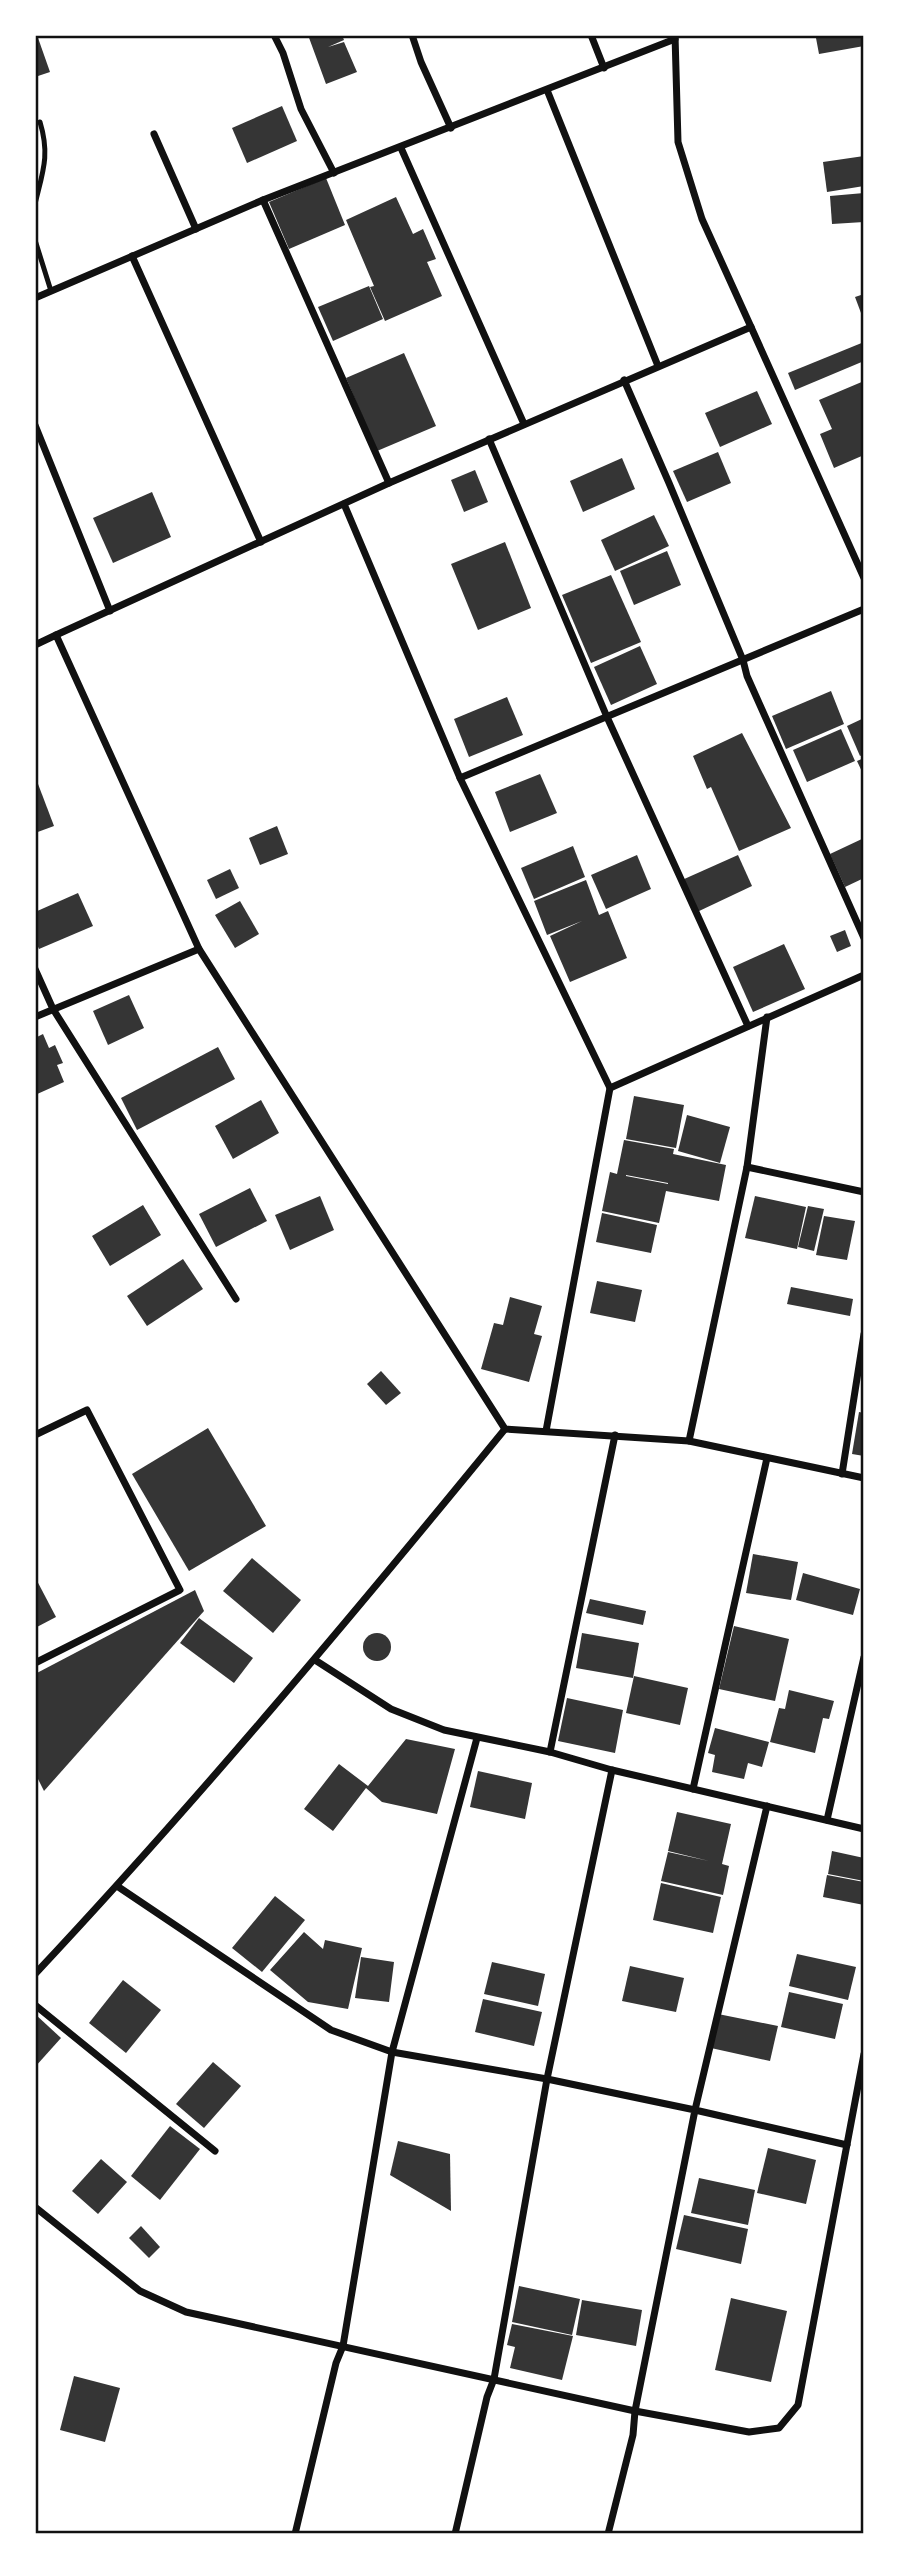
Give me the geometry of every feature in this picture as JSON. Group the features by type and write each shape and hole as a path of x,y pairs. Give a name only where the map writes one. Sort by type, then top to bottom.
{"street":[{"path":"274,35 283,53 301,109 334,173"},
{"path":"412,35 421,62 451,128"},
{"path":"590,35 604,68"},
{"path":"35,298 263,200 604,68 675,37 678,142 702,219 864,578"},
{"path":"547,90 658,366"},
{"path":"154,134 196,229"},
{"path":"401,148 524,424"},
{"path":"263,200 389,483"},
{"path":"132,256 261,542"},
{"path":"35,645 389,483 751,327"},
{"path":"624,380 743,660 747,676 864,938"},
{"path":"35,425 110,611"},
{"path":"489,439 607,717 748,1026"},
{"path":"344,504 460,778 610,1088 546,1431"},
{"path":"460,778 864,609"},
{"path":"57,635 199,948 505,1429"},
{"path":"35,1017 199,948"},
{"path":"35,968 53,1009 236,1299"},
{"path":"610,1088 864,975"},
{"path":"689,1441 747,1167 768,1017"},
{"path":"747,1167 864,1192"},
{"path":"842,1474 864,1334"},
{"path":"35,1436 87,1410 180,1590 35,1663"},
{"path":"505,1429 689,1441 864,1479"},
{"path":"35,1974 117,1886 315,1660 505,1429"},
{"path":"550,1752 615,1435"},
{"path":"693,1789 767,1458"},
{"path":"827,1819 864,1657"},
{"path":"315,1660 391,1709 444,1730 550,1752 612,1770 864,1829"},
{"path":"295,2534 336,2363 343,2346 392,2052 477,1738"},
{"path":"455,2534 487,2396 494,2379 547,2079 612,1770"},
{"path":"608,2534 633,2435 635,2411 695,2110 767,1806"},
{"path":"117,1886 331,2031 392,2052 547,2079 847,2145"},
{"path":"35,2005 215,2151"},
{"path":"35,2207 140,2291 186,2312 635,2411 749,2432 779,2428 798,2405 864,2054"}],"lane":[{"path":"35,204 46,158 46,142 40,121"},
{"path":"35,240 51,291"}],"building":[{"path":"35,35 50,72 35,77"},
{"path":"308,35 342,35 344,40 328,47 344,42 357,72 326,84"},
{"path":"864,35 864,46 819,54 816,38"},
{"path":"282,106 297,141 247,163 232,128"},
{"path":"864,156 864,186 827,192 823,162"},
{"path":"326,178 345,225 289,249 269,202"},
{"path":"864,193 864,222 832,224 830,196"},
{"path":"396,197 413,234 423,229 436,259 427,262 442,296 385,321 370,287 374,286 346,220"},
{"path":"369,286 383,319 333,341 318,307"},
{"path":"864,294 864,321 855,297"},
{"path":"864,342 864,361 795,390 788,373"},
{"path":"404,353 436,426 377,451 346,378"},
{"path":"864,381 864,455 834,468 820,434 832,429 819,400"},
{"path":"757,391 772,424 720,447 705,413"},
{"path":"718,452 731,483 687,502 673,471"},
{"path":"622,458 635,489 583,512 570,481"},
{"path":"475,470 488,502 464,512 451,480"},
{"path":"152,492 171,537 113,563 93,518"},
{"path":"654,515 669,546 615,571 601,540"},
{"path":"505,542 531,608 478,630 451,564"},
{"path":"667,551 681,585 634,605 620,571"},
{"path":"611,575 641,642 591,663 562,595"},
{"path":"640,646 657,684 611,705 594,667"},
{"path":"831,691 844,724 786,749 772,716"},
{"path":"507,697 523,735 469,757 454,719"},
{"path":"864,718 864,754 860,756 847,726"},
{"path":"841,729 855,761 807,782 793,750"},
{"path":"742,733 791,828 739,851 711,787 707,789 693,756"},
{"path":"864,758 864,776 857,761"},
{"path":"540,774 557,813 510,832 495,792"},
{"path":"35,776 54,826 35,833"},
{"path":"277,826 288,854 260,865 249,838"},
{"path":"864,838 864,878 845,887 830,854"},
{"path":"573,846 585,877 534,899 521,868"},
{"path":"637,855 651,889 606,909 591,875"},
{"path":"738,855 752,886 697,912 682,880"},
{"path":"230,869 239,888 216,899 207,880"},
{"path":"586,880 599,915 608,911 627,958 570,982 550,936 582,921 547,935 534,901"},
{"path":"78,893 93,926 39,949 35,940 35,912"},
{"path":"240,901 259,934 235,948 215,915"},
{"path":"845,930 851,946 837,952 830,936"},
{"path":"784,944 805,989 753,1012 733,967"},
{"path":"129,995 144,1028 108,1045 93,1011"},
{"path":"43,1034 49,1048 55,1045 63,1063 57,1065 64,1082 35,1095 35,1038"},
{"path":"218,1047 235,1079 137,1130 121,1098"},
{"path":"634,1096 684,1105 676,1148 626,1139"},
{"path":"261,1100 279,1133 233,1159 215,1126"},
{"path":"687,1115 730,1127 720,1163 678,1151"},
{"path":"624,1140 674,1149 673,1154 726,1165 719,1201 666,1191 659,1223 602,1211 610,1172 617,1174","holes":["626,1175 668,1183 668,1184"]},
{"path":"250,1188 267,1221 216,1247 199,1214"},
{"path":"320,1196 334,1230 290,1250 275,1215"},
{"path":"755,1196 806,1207 797,1249 745,1238"},
{"path":"143,1205 161,1235 110,1266 92,1236"},
{"path":"808,1206 824,1209 814,1251 798,1247"},
{"path":"602,1213 657,1225 651,1253 596,1242"},
{"path":"824,1216 855,1221 847,1260 816,1255"},
{"path":"183,1259 203,1289 147,1326 127,1296"},
{"path":"597,1281 642,1290 635,1322 590,1313"},
{"path":"791,1287 853,1299 850,1316 787,1304"},
{"path":"510,1297 542,1306 534,1334 542,1336 529,1382 481,1369 494,1323 503,1325"},
{"path":"381,1371 401,1393 386,1405 367,1384"},
{"path":"859,1412 864,1413 864,1456 852,1454"},
{"path":"208,1428 266,1526 189,1571 132,1474"},
{"path":"753,1554 798,1562 791,1600 746,1593"},
{"path":"252,1558 301,1600 273,1633 223,1591"},
{"path":"803,1573 860,1589 853,1615 796,1600"},
{"path":"35,1577 56,1617 35,1628"},
{"path":"195,1590 204,1611 44,1791 35,1773 35,1674"},
{"path":"590,1599 646,1611 643,1625 586,1613"},
{"path":"199,1618 253,1658 234,1683 180,1643"},
{"path":"734,1626 789,1639 775,1701 719,1689"},
{"path":"377,1633 387,1637 391,1647 387,1657 377,1661 367,1657 363,1647 367,1637"},
{"path":"582,1633 639,1643 633,1678 576,1668"},
{"path":"634,1676 688,1688 680,1725 626,1713"},
{"path":"789,1690 834,1701 829,1719 823,1718 815,1753 770,1742 779,1708 785,1709"},
{"path":"567,1698 623,1710 615,1753 558,1741"},
{"path":"715,1728 769,1742 762,1767 748,1763 744,1779 712,1772 715,1755 708,1753"},
{"path":"406,1739 455,1749 437,1814 382,1802 366,1788 333,1831 304,1809 339,1764 368,1786"},
{"path":"478,1771 532,1783 525,1819 470,1807"},
{"path":"677,1812 731,1824 722,1864 729,1866 723,1895 661,1881 668,1852 709,1861 668,1851"},
{"path":"832,1851 864,1858 864,1881 828,1874"},
{"path":"827,1875 864,1882 864,1905 823,1897"},
{"path":"661,1883 721,1897 713,1933 653,1920"},
{"path":"275,1896 305,1920 262,1972 232,1948"},
{"path":"304,1932 323,1949 325,1940 362,1948 348,2009 308,2002 270,1970"},
{"path":"797,1954 856,1967 848,2000 789,1986"},
{"path":"361,1957 394,1962 389,2002 355,1998"},
{"path":"492,1962 545,1974 538,2006 484,1994"},
{"path":"630,1966 684,1978 676,2012 622,2001"},
{"path":"123,1980 161,2010 126,2053 89,2023"},
{"path":"789,1992 843,2004 835,2039 781,2027"},
{"path":"483,1999 542,2012 534,2046 475,2032"},
{"path":"35,2014 61,2038 35,2067"},
{"path":"718,2014 778,2026 770,2061 711,2048"},
{"path":"213,2062 241,2086 204,2128 176,2104"},
{"path":"170,2126 200,2149 160,2200 131,2176"},
{"path":"398,2141 450,2154 451,2211 390,2175"},
{"path":"768,2148 816,2160 806,2204 757,2193"},
{"path":"101,2159 127,2182 98,2214 72,2191"},
{"path":"699,2178 755,2190 748,2225 691,2213"},
{"path":"684,2215 748,2229 741,2264 676,2249"},
{"path":"141,2226 160,2247 149,2258 129,2238"},
{"path":"519,2286 580,2299 572,2335 512,2322"},
{"path":"731,2298 787,2311 771,2382 715,2370"},
{"path":"582,2300 642,2310 636,2346 576,2335"},
{"path":"512,2324 573,2336 562,2380 510,2368 515,2347 507,2345"},
{"path":"74,2376 120,2388 105,2442 60,2430"}],"railway":[{"path":"863,2534 864,2529"}]}
